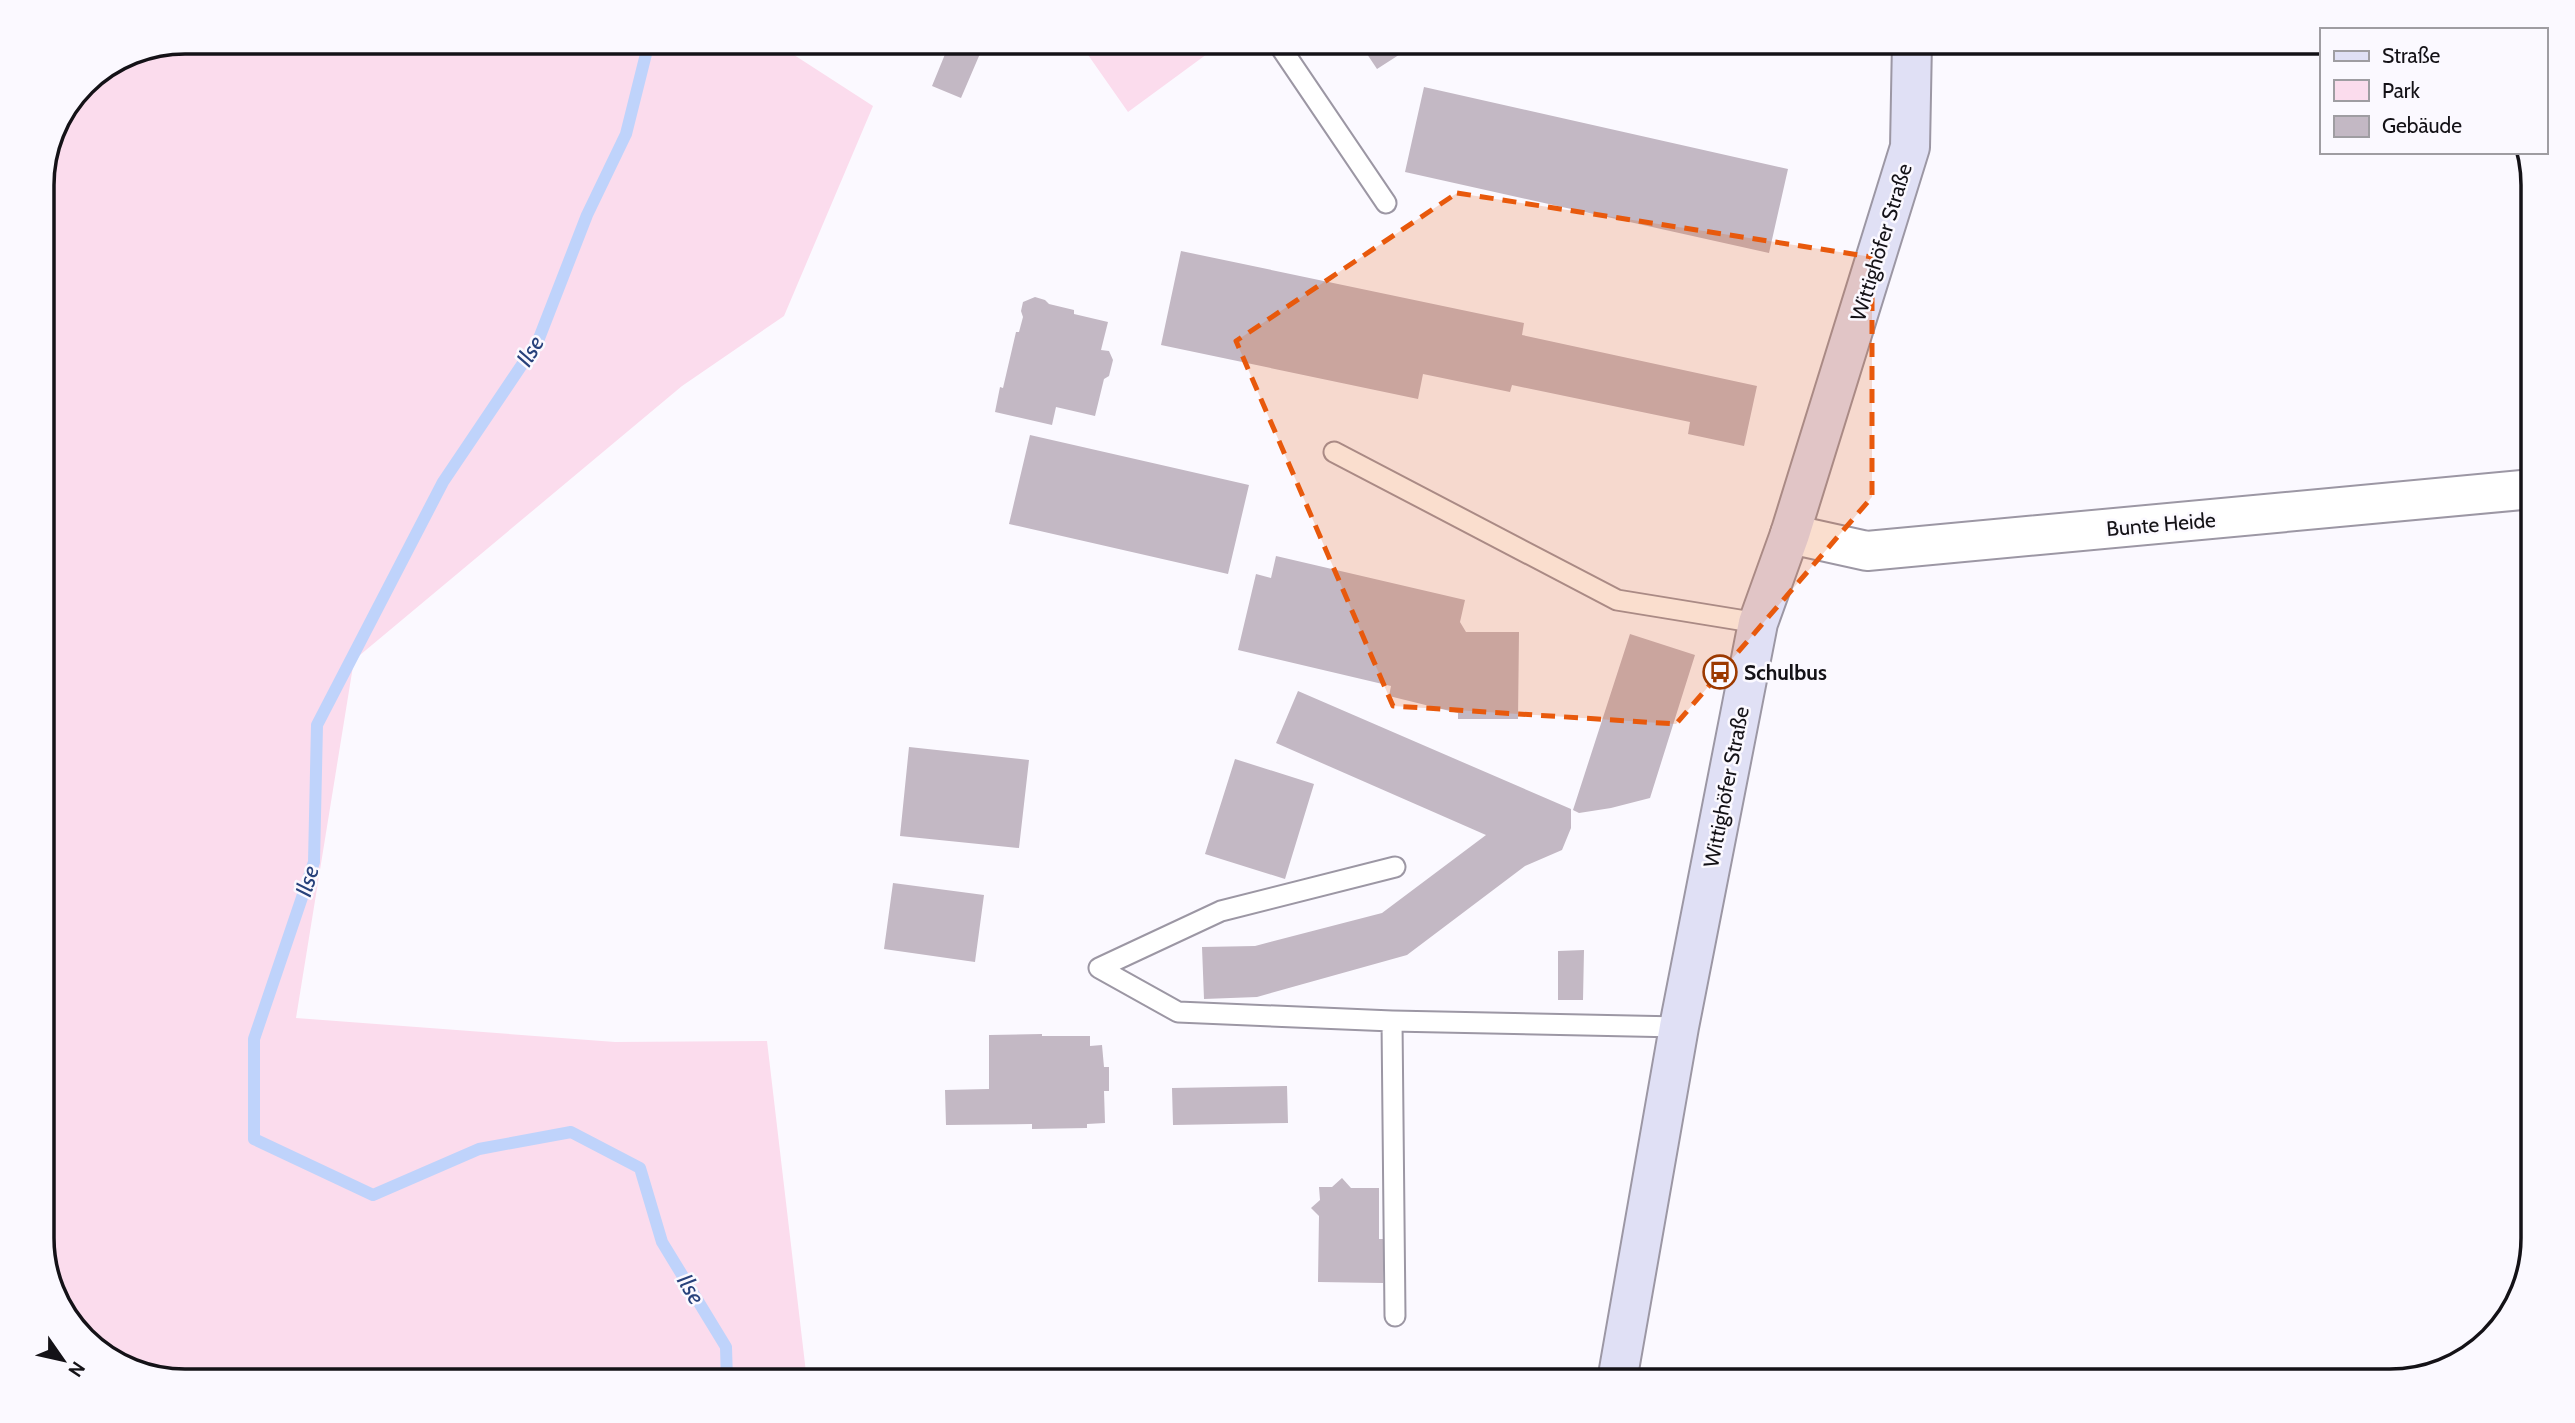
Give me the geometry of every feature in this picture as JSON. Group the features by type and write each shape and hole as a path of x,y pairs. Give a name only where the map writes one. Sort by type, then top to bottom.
{"main road":[{"name":"Wittighöfer Straße","path":"1619,1369 1679,1027 1758,623 1790,534 1910,147 1912,54"}],"street":[{"name":"Bunte Heide","path":"1790,534 1867,551 2520,490"}],"lane":[{"path":"1285,54 1386,203"},
{"path":"1334,452 1617,600 1758,623"},
{"path":"1395,867 1221,911 1099,968 1178,1012 1392,1021 1679,1027"},
{"path":"1392,1021 1395,1316"}],"highlighted area":[{"path":"1457,193 1872,257 1872,497 1676,724 1393,706 1236,341"}],"green space":[{"path":"186,54 793,54 873,106 784,316 682,386 354,660 296,1018 615,1042 767,1041 806,1369 169,1368 135,1359 106,1342 98,1335 98,1325 88,1325 81,1317 64,1288 55,1254 55,177 61,143 76,113 106,81 135,64 169,55"},
{"path":"1087,54 1207,54 1128,112"}],"building":[{"path":"945,54 980,54 961,98 932,86"},
{"path":"1367,54 1400,54 1377,69"},
{"path":"1424,87 1788,169 1769,253 1405,172"},
{"path":"1181,251 1524,323 1522,335 1757,386 1744,446 1688,434 1690,422 1512,385 1510,392 1423,374 1418,399 1161,345"},
{"path":"1035,297 1049,304 1074,310 1074,314 1108,322 1101,350 1109,351 1113,360 1109,376 1104,379 1095,416 1056,407 1052,425 995,412 1016,332 1019,332 1023,317 1023,302"},
{"path":"1030,435 1249,485 1228,574 1009,524"},
{"path":"1276,556 1465,600 1460,622 1466,632 1519,632 1518,719 1458,719 1458,713 1389,696 1391,686 1238,650 1256,574 1271,578"},
{"path":"1630,634 1695,655 1650,798 1579,813 1573,810"},
{"path":"1298,691 1571,809 1571,828 1562,850 1525,866 1407,955 1257,997 1204,999 1202,947 1255,946 1382,913 1486,835 1276,743"},
{"path":"909,747 1029,760 1019,848 900,836"},
{"path":"1235,759 1314,784 1285,879 1205,854"},
{"path":"893,883 984,895 975,962 884,949"},
{"path":"1584,950 1583,1000 1558,1000 1558,951"},
{"path":"989,1035 1090,1036 1090,1046 1102,1045 1104,1067 1109,1067 1109,1091 1104,1091 1105,1123 1087,1124 1087,1128 1032,1129 1032,1124 946,1125 945,1090 989,1089"},
{"path":"1287,1086 1288,1123 1173,1125 1172,1088"},
{"path":"1342,1178 1351,1188 1379,1188 1379,1239 1383,1239 1383,1283 1318,1282 1319,1216 1311,1208 1320,1200 1319,1187 1332,1187"}],"waterway":[{"name":"Ilse","path":"646,54 626,134 587,215 538,341 443,482 317,725 314,862 254,1039 254,1139 373,1195 479,1149 571,1132 640,1168 662,1242 726,1347 727,1369"}],"place":[{"name":"Schulbus","path":"1720,672"}]}
